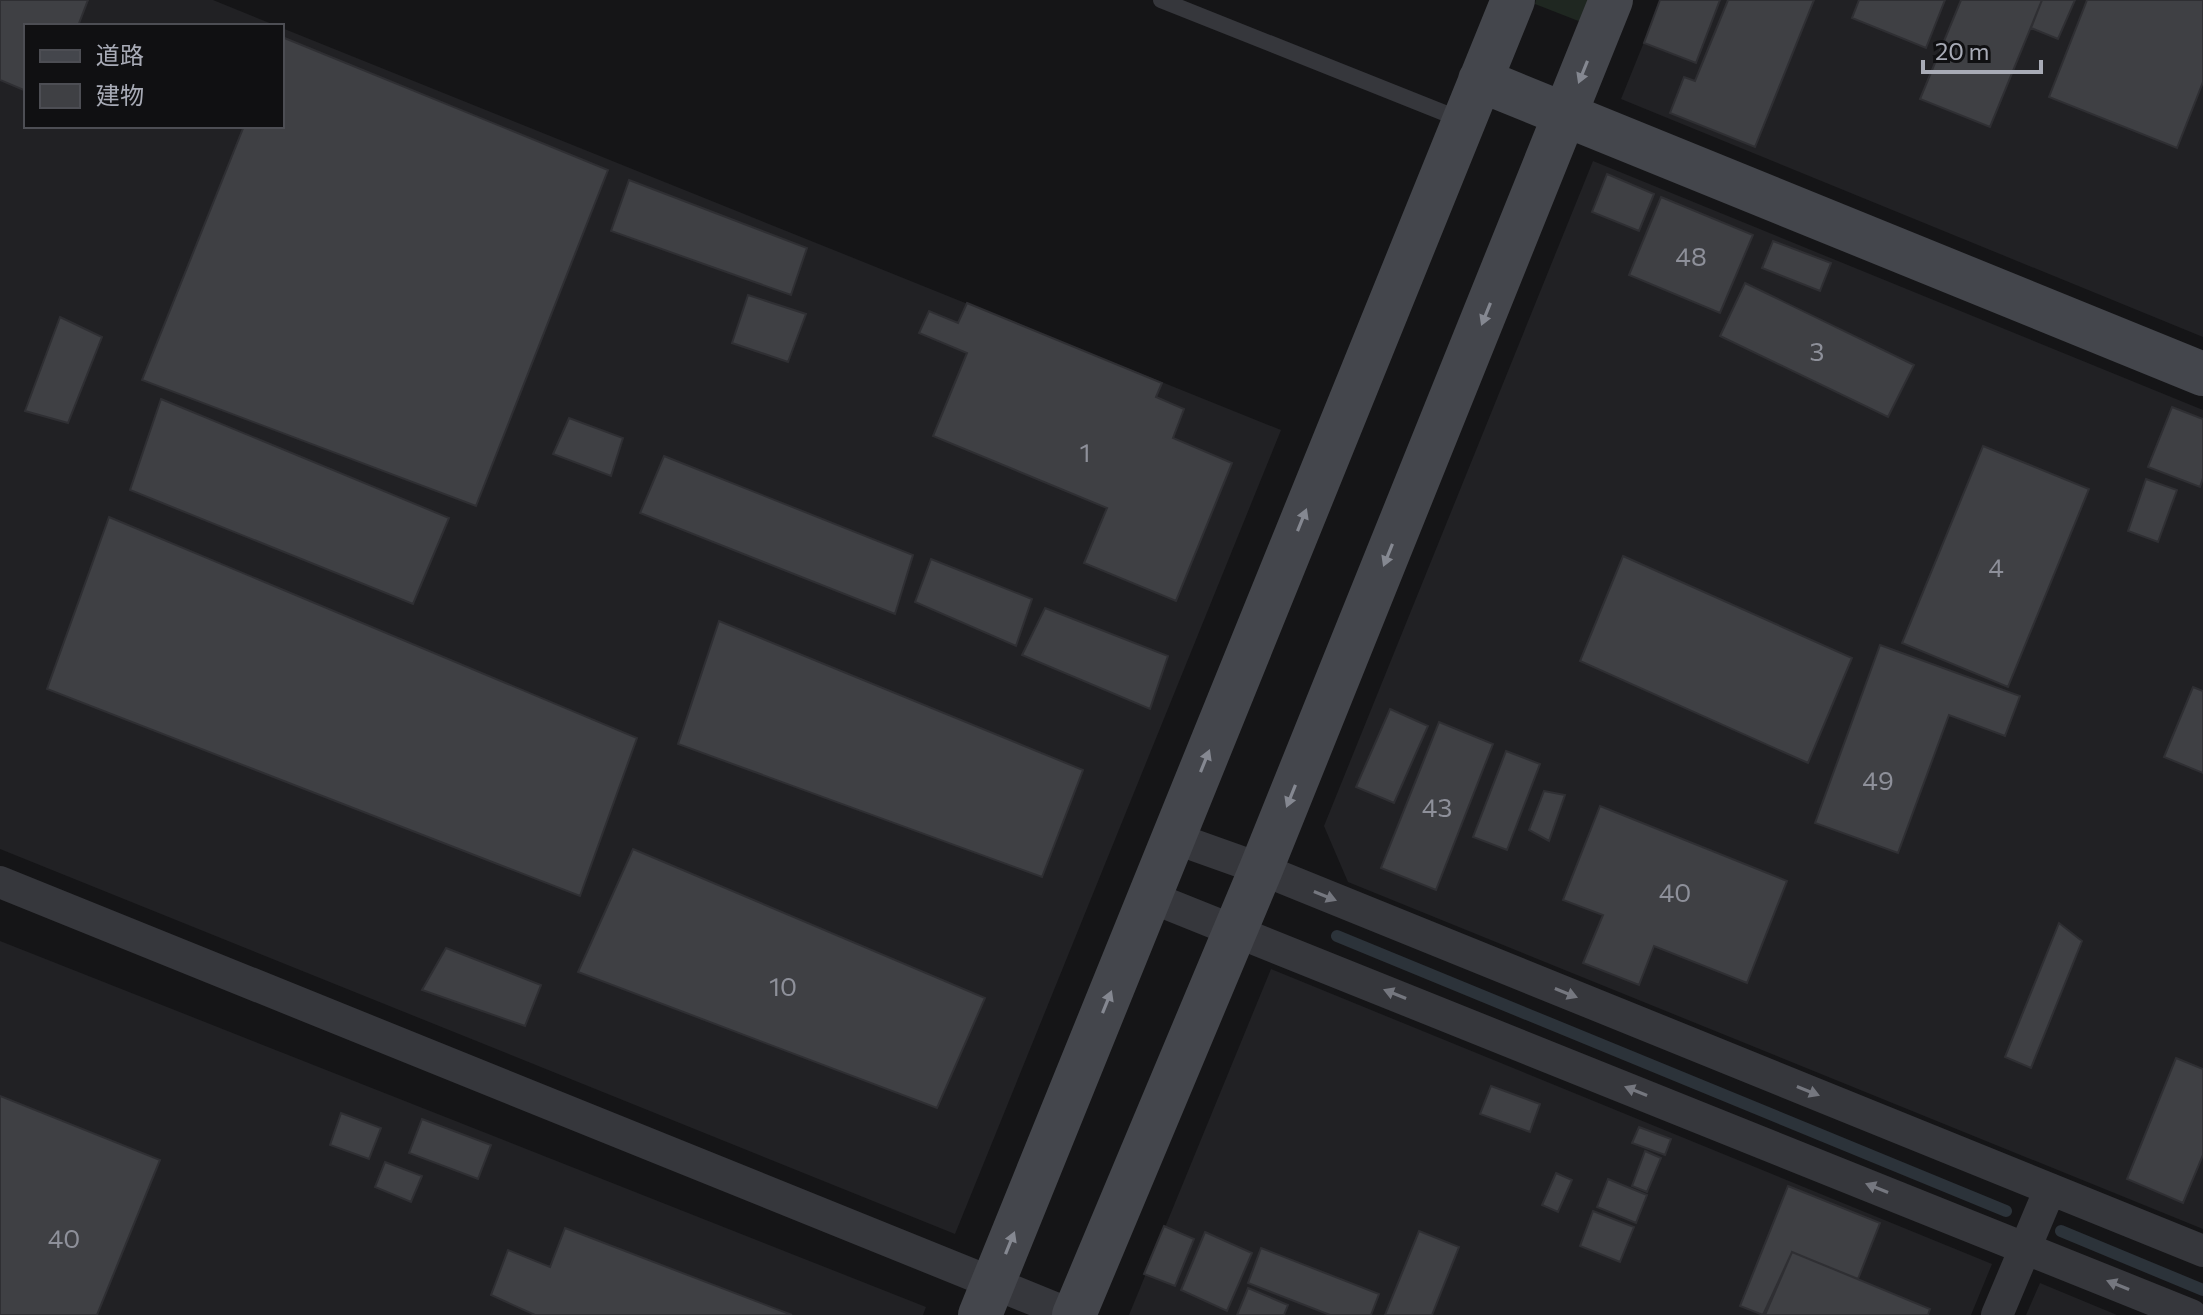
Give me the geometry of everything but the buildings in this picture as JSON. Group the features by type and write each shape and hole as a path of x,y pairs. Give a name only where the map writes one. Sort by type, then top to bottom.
{"street":[{"path":"987,1299 1513,0"},
{"path":"0,882 987,1299 1073,1315 1236,931 1611,0"},
{"path":"1480,80 2203,374"},
{"path":"1174,838 1261,869 2203,1251"},
{"path":"1150,897 2191,1315"},
{"path":"1997,1315 2050,1189"}],"lane":[{"path":"1161,0 1462,120"}],"shaded area":[{"path":"0,0 213,0 272,24 24,24 24,128 284,128 284,29 1281,430 955,1234 0,849"},
{"path":"1536,0 1590,0 1581,22 1535,4"},
{"path":"1661,0 2203,0 2203,337 1621,99"},
{"path":"1593,161 2203,410 2203,1229 1348,882 1324,826"},
{"path":"0,941 926,1307 923,1315 0,1315"},
{"path":"1271,969 1992,1264 1971,1315 1129,1315"},
{"path":"2040,1283 2117,1315 2026,1315"}],"waterway":[{"path":"1337,936 2006,1211"},
{"path":"2061,1231 2203,1290"}]}
